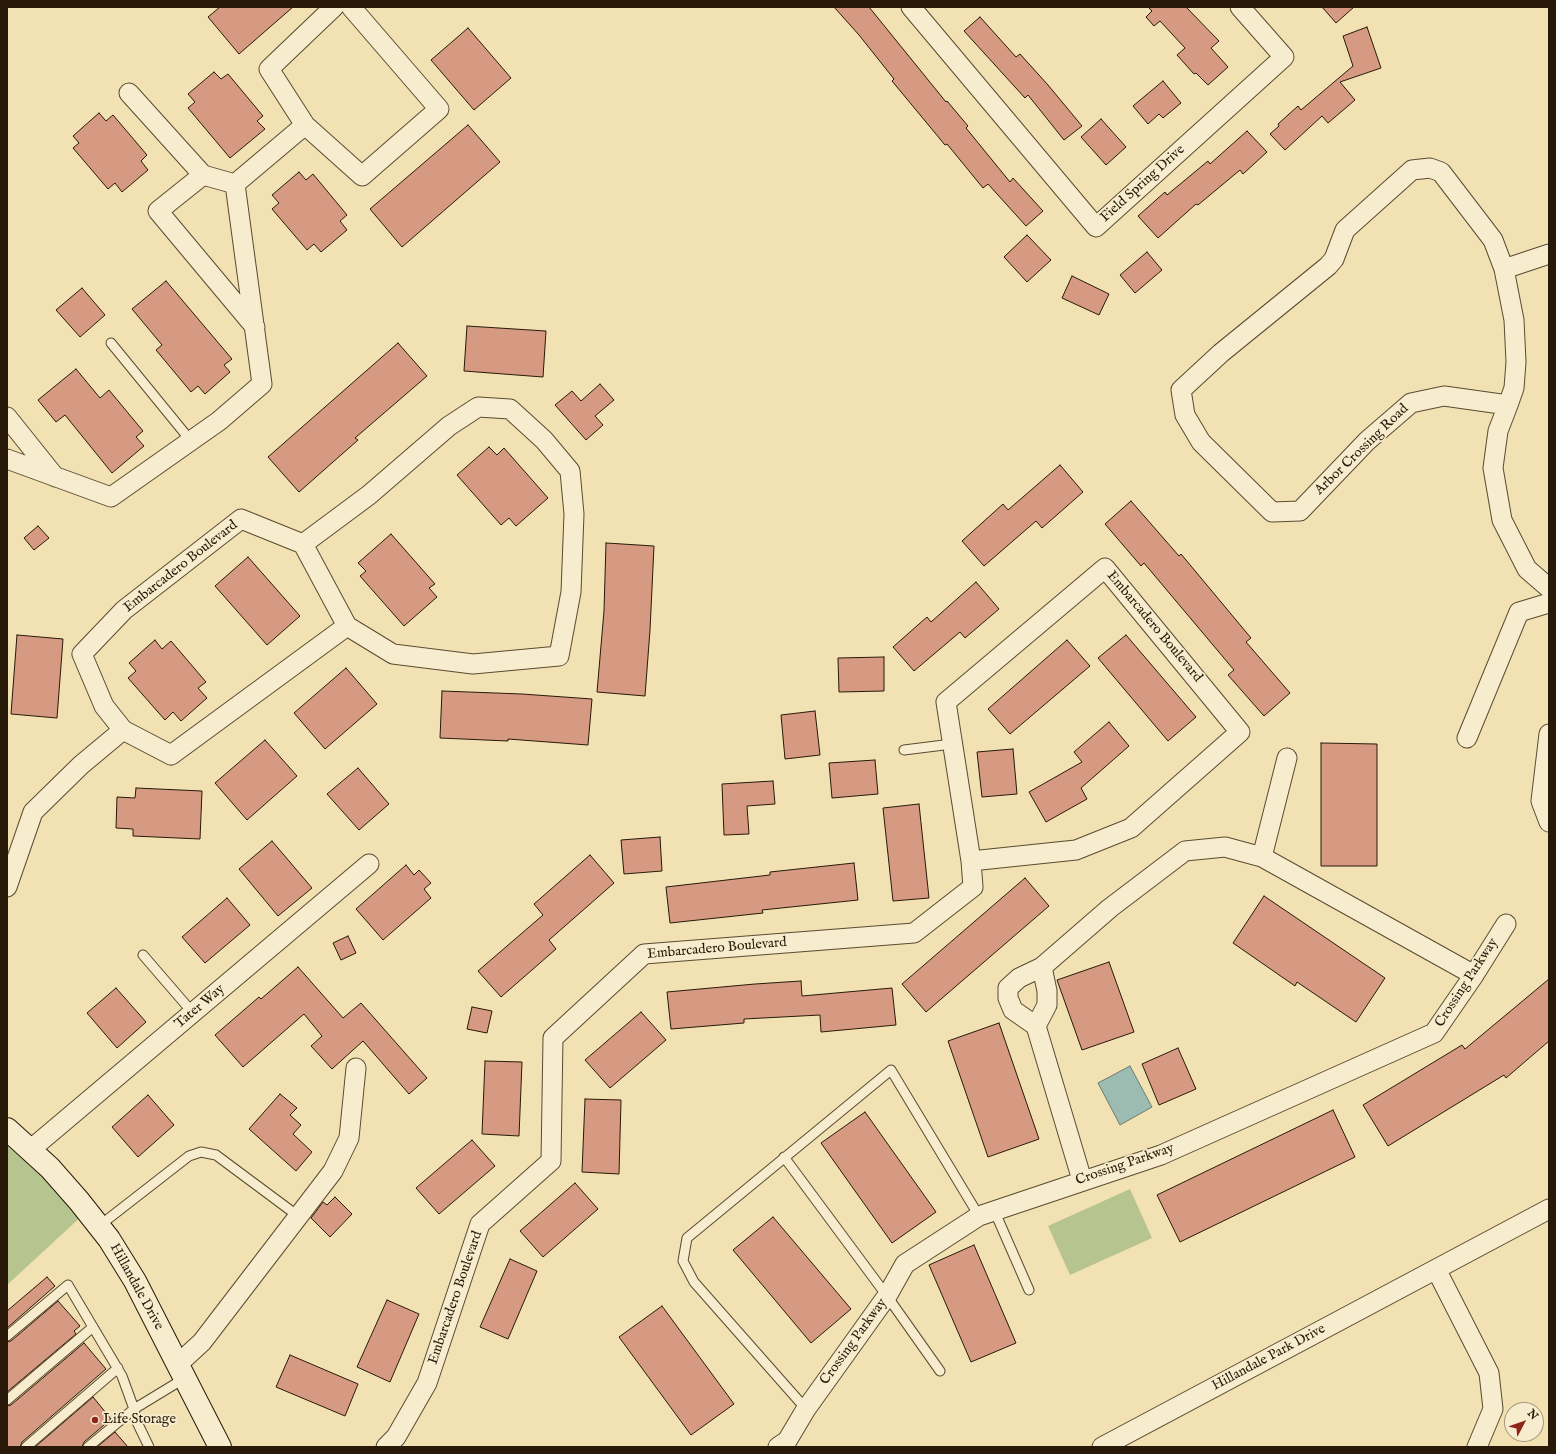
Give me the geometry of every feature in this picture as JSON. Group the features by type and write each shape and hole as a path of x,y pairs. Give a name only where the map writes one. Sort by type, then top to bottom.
{"main road":[{"name":"Hillandale Drive","path":"7,1129 60,1179 99,1226 135,1280 220,1447"}],"street":[{"path":"334,7 269,69 305,125 362,176 439,109 351,7"},
{"name":"Field Spring Drive","path":"910,7 1096,227 1284,57 1240,7"},
{"path":"129,93 203,175 236,184"},
{"path":"236,184 305,125"},
{"name":"Arbor Crossing Road","path":"1430,168 1441,172 1493,240 1504,269 1514,320 1516,362 1514,388 1508,406 1444,396 1411,402 1367,441 1300,511 1272,512 1201,442 1185,415 1181,390 1221,353 1328,266 1334,259 1345,230 1412,170 1430,168"},
{"path":"203,175 158,211 255,327"},
{"path":"7,459 111,497 220,421 262,384 236,184"},
{"path":"1504,269 1549,254"},
{"path":"1508,406 1498,431 1494,468 1502,520 1527,569 1549,588"},
{"path":"478,407 510,409 544,440 570,471 574,514 571,592 559,656 473,664 393,654 347,626 303,544 369,496 449,426 478,407"},
{"path":"7,417 55,477"},
{"name":"Embarcadero Boulevard","path":"303,544 241,519 124,610 82,654 104,706 123,730 171,755 347,626"},
{"name":"Embarcadero Boulevard","path":"386,1447 396,1437 427,1383 480,1224 551,1160 553,1038 644,954 914,933 973,887 971,861 946,702 1105,568 1240,732 1131,828 1076,850 971,861"},
{"path":"1466,738 1519,612 1549,603"},
{"path":"7,887 33,812 81,765 123,730"},
{"path":"1549,734 1541,801 1549,822"},
{"path":"1262,857 1287,758"},
{"path":"1082,1180 1036,1026 1013,1010 1008,998 1008,988 1019,978 1042,967 1110,908 1185,851 1225,847 1262,857 1474,975"},
{"name":"Tater Way","path":"30,1150 369,864"},
{"name":"Crossing Parkway","path":"778,1447 787,1441 806,1409 888,1296 905,1264 986,1213 1161,1155 1434,1033 1474,975 1506,924"},
{"path":"1036,1026 1046,1005 1047,991 1042,967"},
{"path":"182,1371 202,1342 334,1171 349,1138 356,1068"},
{"name":"Hillandale Park Drive","path":"1102,1447 1549,1209"},
{"path":"1436,1269 1489,1373 1493,1409 1477,1447"}],"lane":[{"path":"111,343 191,441"},
{"path":"904,750 952,744"},
{"path":"143,956 193,1013"},
{"path":"806,1409 694,1282 683,1261 687,1238 891,1070 986,1213 1029,1290"},
{"path":"99,1226 161,1176 189,1156 200,1152 216,1155 298,1216"},
{"path":"784,1157 888,1296 940,1371"},
{"path":"7,1336 68,1286 118,1368 134,1409 136,1420 149,1447"},
{"path":"7,1400 93,1327"},
{"path":"26,1447 118,1368"},
{"path":"88,1447 182,1371"}],"green space":[{"path":"7,1128 85,1213 7,1285"},
{"path":"1130,1189 1152,1238 1070,1275 1048,1226"}],"water":[{"path":"1130,1066 1152,1107 1120,1125 1098,1083"}],"building":[{"path":"220,7 293,7 239,54 208,17"},
{"path":"834,7 869,7 946,102 947,101 968,126 966,128 1010,182 1013,178 1043,211 1026,226 988,184 983,188 892,81 894,79 859,35"},
{"path":"1148,7 1186,7 1219,41 1211,48 1228,67 1208,85 1196,73 1194,74 1177,55 1185,48 1160,21 1154,26 1146,17 1152,11"},
{"path":"1322,7 1354,7 1336,23"},
{"path":"980,17 1016,57 1020,54 1082,126 1064,140 1028,95 1025,98 964,31"},
{"path":"1367,27 1381,68 1340,82 1355,100 1328,123 1322,116 1285,150 1270,134 1279,126 1278,124 1298,106 1301,110 1353,66 1343,36"},
{"path":"468,28 511,78 474,110 431,60"},
{"path":"214,72 221,79 228,74 263,116 257,121 265,129 230,158 188,108 195,102 188,94"},
{"path":"1163,81 1181,103 1163,118 1159,114 1148,124 1133,106"},
{"path":"99,113 106,121 113,115 147,155 141,161 148,170 122,192 115,183 108,189 73,148 79,143 73,136"},
{"path":"1101,119 1126,147 1106,165 1081,137"},
{"path":"468,125 500,162 402,247 370,209"},
{"path":"1247,131 1267,152 1243,174 1240,170 1198,205 1196,204 1158,238 1138,216 1165,192 1167,195 1208,161 1210,164"},
{"path":"299,172 306,180 313,174 347,215 340,221 347,230 321,252 314,244 307,250 272,209 279,203 272,195"},
{"path":"1027,235 1051,260 1027,282 1004,257"},
{"path":"1147,252 1162,270 1135,293 1120,275"},
{"path":"1072,276 1109,294 1099,315 1062,298"},
{"path":"166,281 232,359 224,365 230,372 205,394 198,386 191,392 156,350 162,345 132,309"},
{"path":"82,288 105,315 80,337 56,310"},
{"path":"467,326 546,331 543,377 464,371"},
{"path":"398,343 427,376 355,438 358,440 299,492 268,457"},
{"path":"76,369 100,398 109,390 143,431 136,437 144,446 112,473 65,415 56,422 38,400"},
{"path":"600,384 614,400 595,416 603,425 586,440 555,405 572,391 581,401"},
{"path":"489,447 497,455 504,448 548,498 516,526 509,518 501,525 457,475"},
{"path":"1060,465 1083,492 1042,528 1036,521 984,566 962,541 1003,504 1008,510"},
{"path":"1131,501 1179,556 1181,554 1251,638 1246,642 1290,693 1264,716 1228,675 1234,670 1144,563 1141,566 1105,524"},
{"path":"38,526 49,538 34,550 24,538"},
{"path":"391,534 435,584 429,588 437,597 404,626 360,576 366,571 358,563"},
{"path":"606,543 654,546 645,696 597,692 604,611"},
{"path":"248,557 300,616 267,645 215,586"},
{"path":"976,582 999,609 965,638 960,632 914,671 893,647 927,617 931,622"},
{"path":"17,635 63,639 57,718 11,714"},
{"path":"1126,635 1196,717 1168,741 1098,658"},
{"path":"155,640 162,649 171,641 206,682 198,688 207,698 181,721 173,712 165,720 128,678 136,671 129,663"},
{"path":"1067,640 1090,666 1010,734 988,709"},
{"path":"884,657 884,691 839,692 838,658"},
{"path":"346,668 377,704 325,749 294,713"},
{"path":"442,691 522,694 592,699 588,745 508,739 508,741 440,738"},
{"path":"815,711 820,755 785,759 781,715"},
{"path":"1109,722 1129,746 1081,788 1087,799 1046,822 1029,792 1082,762 1074,752"},
{"path":"265,740 297,776 247,820 215,783"},
{"path":"1321,743 1377,744 1377,866 1321,866"},
{"path":"1013,749 1017,794 982,797 977,752"},
{"path":"875,760 878,794 832,798 829,763"},
{"path":"358,768 389,804 359,830 327,794"},
{"path":"773,781 775,804 747,806 749,834 724,835 722,784"},
{"path":"136,788 202,791 200,839 133,836 133,829 116,828 117,797 135,798"},
{"path":"919,804 929,898 893,901 883,808"},
{"path":"660,837 662,871 624,874 621,840"},
{"path":"272,841 312,888 278,916 239,869"},
{"path":"590,855 614,883 549,940 556,949 501,997 478,971 543,915 534,904"},
{"path":"854,863 858,900 762,910 763,913 670,923 666,887 770,875 770,872"},
{"path":"406,865 414,875 419,870 431,883 424,889 431,898 383,940 356,909"},
{"path":"1025,878 1049,906 926,1012 902,984"},
{"path":"1264,896 1385,978 1356,1022 1297,982 1295,986 1233,943"},
{"path":"227,898 250,925 205,963 182,937"},
{"path":"348,936 356,953 341,960 333,943"},
{"path":"1109,962 1134,1032 1082,1050 1057,980"},
{"path":"298,967 343,1018 361,1003 427,1078 409,1094 363,1041 332,1069 311,1046 322,1036 304,1014 243,1067 215,1035 259,997 261,999"},
{"path":"1549,979 1549,1041 1506,1078 1504,1075 1388,1146 1363,1105 1462,1045 1465,1049"},
{"path":"801,981 802,996 892,988 896,1025 821,1032 820,1015 744,1019 744,1023 671,1029 667,992"},
{"path":"116,988 146,1022 117,1048 87,1013"},
{"path":"472,1007 492,1011 487,1033 467,1029"},
{"path":"641,1012 666,1040 610,1088 585,1060"},
{"path":"999,1023 1039,1139 988,1157 948,1041"},
{"path":"1178,1048 1196,1089 1159,1105 1142,1064"},
{"path":"485,1061 522,1062 519,1136 482,1134"},
{"path":"280,1094 297,1108 290,1115 301,1125 293,1134 312,1152 296,1171 249,1129"},
{"path":"148,1095 174,1125 138,1157 112,1127"},
{"path":"585,1099 621,1100 619,1174 582,1172"},
{"path":"1333,1110 1355,1157 1180,1242 1157,1195"},
{"path":"865,1112 936,1212 892,1243 821,1143"},
{"path":"472,1140 495,1166 439,1214 416,1188"},
{"path":"575,1183 598,1209 543,1257 520,1231"},
{"path":"335,1197 352,1214 330,1237 311,1218 323,1202 327,1205"},
{"path":"773,1217 851,1309 811,1343 733,1250"},
{"path":"974,1245 1016,1343 971,1362 929,1265"},
{"path":"510,1259 537,1271 508,1339 480,1327"},
{"path":"47,1277 55,1286 7,1328 7,1311"},
{"path":"387,1300 419,1314 390,1382 357,1367"},
{"path":"58,1301 80,1326 74,1331 76,1334 7,1392 7,1342 11,1341"},
{"path":"662,1306 734,1404 691,1435 619,1337"},
{"path":"84,1343 106,1369 22,1442 20,1447 7,1447 7,1406 11,1405"},
{"path":"290,1355 358,1384 345,1416 276,1387"},
{"path":"93,1397 111,1419 84,1442 82,1447 35,1447"},
{"path":"115,1432 128,1447 97,1447"}],"place":[{"name":"Life Storage","path":"95,1420"}]}
